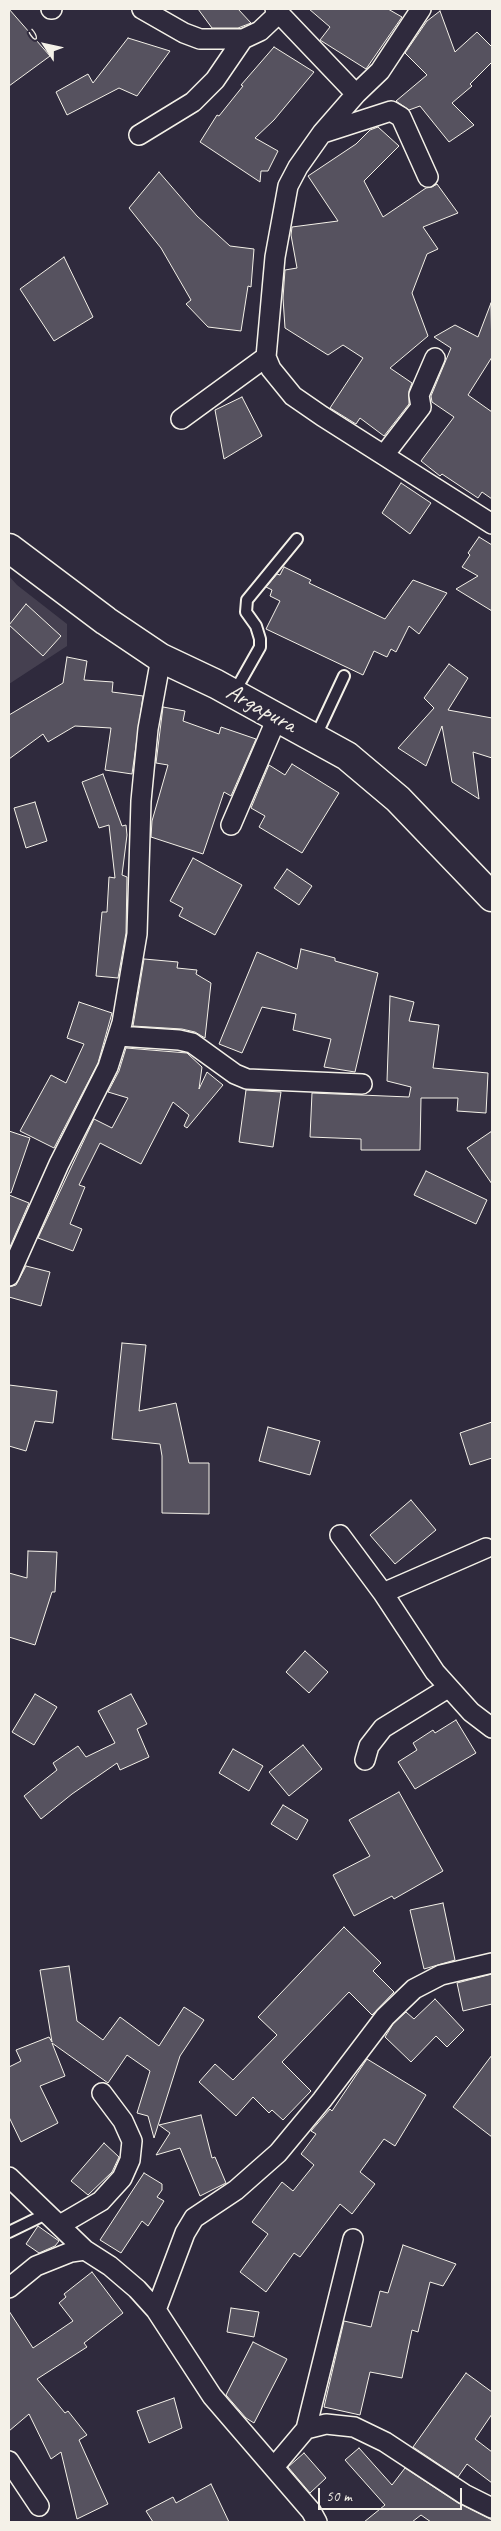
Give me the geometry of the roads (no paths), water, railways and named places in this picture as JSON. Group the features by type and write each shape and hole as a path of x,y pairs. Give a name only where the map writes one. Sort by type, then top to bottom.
{"highway":[{"name":"Argapura","path":"9,548 106,622 161,658 233,694 347,756 375,778 492,897"}],"street":[{"path":"142,9 184,33 200,39 243,39 260,31 277,11 356,94"},
{"path":"421,9 380,71 356,94 322,133 298,167 288,186 275,257 266,357 271,369 293,396 492,524"},
{"path":"139,135 193,102 215,80 243,39"},
{"path":"322,133 391,111 401,117 428,177"},
{"path":"181,418 266,357"},
{"path":"384,455 421,407 419,395 435,358"},
{"path":"9,1276 59,1164 108,1067 118,1036 137,934 141,801 148,729 161,658"},
{"path":"231,825 277,718"},
{"path":"118,1036 179,1040 192,1043 235,1074 246,1079 362,1084"},
{"path":"340,1536 448,1688 471,1712 492,1728"},
{"path":"382,1593 486,1548"},
{"path":"365,1760 369,1746 383,1728 448,1688"},
{"path":"156,2310 185,2234 194,2218 236,2190 278,2153 322,2100 385,2017 414,1989 441,1975 492,1963"},
{"path":"54,2219 101,2201 122,2178 130,2160 132,2141 123,2121 102,2093"},
{"path":"9,2177 86,2250 130,2283 156,2310 212,2396 311,2511 317,2522"},
{"path":"274,2467 306,2429 353,2240"},
{"path":"9,2288 36,2266 71,2252 86,2250"},
{"path":"306,2429 326,2424 354,2426 385,2442 464,2494 492,2508"},
{"path":"9,2461 39,2506"}],"lane":[{"path":"233,694 260,647 256,626 246,612 247,600 297,539"},
{"path":"315,738 344,676"},
{"path":"9,2232 54,2219"}]}
